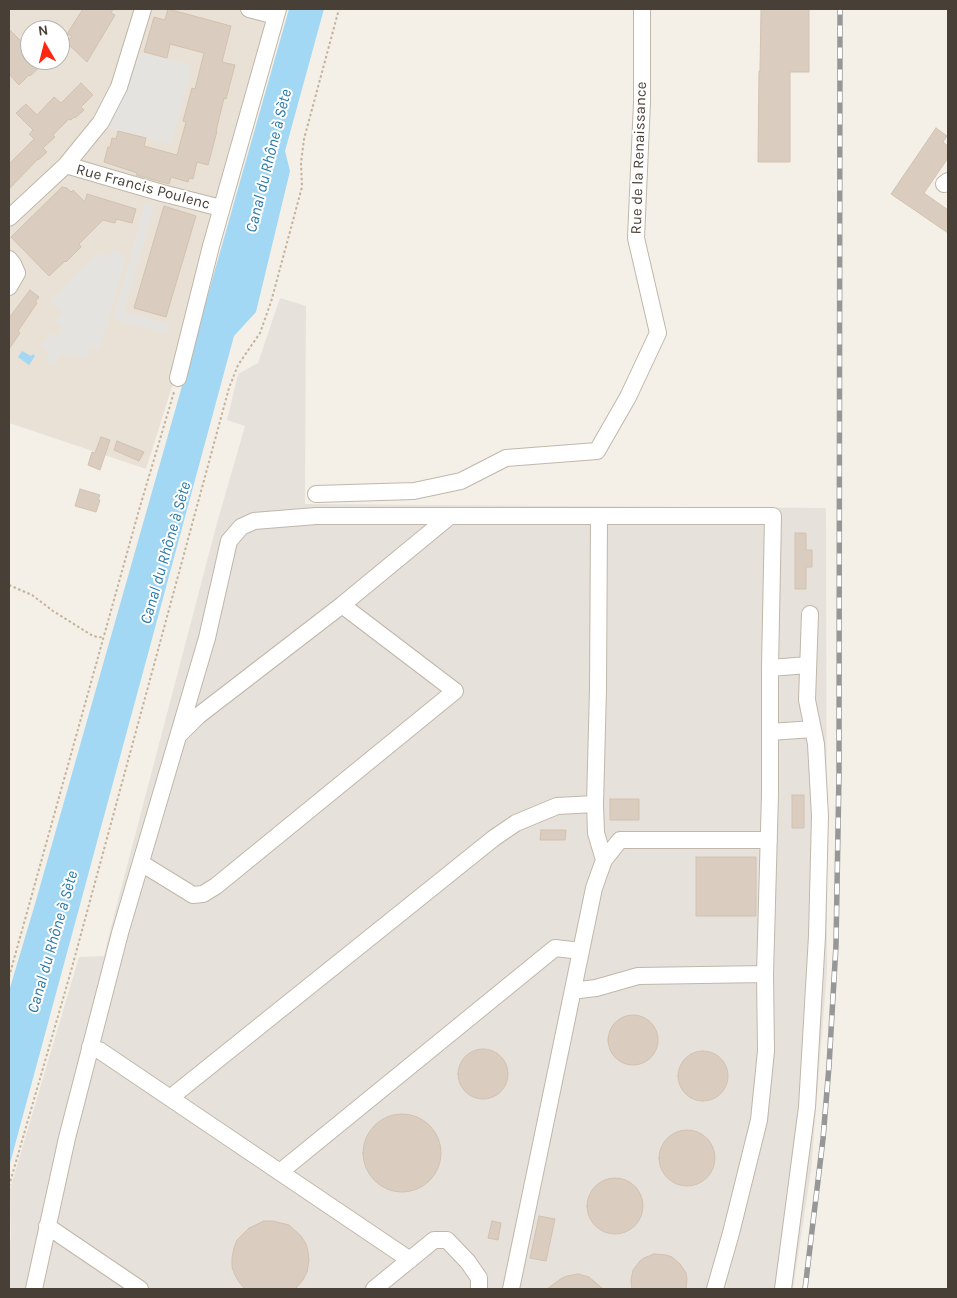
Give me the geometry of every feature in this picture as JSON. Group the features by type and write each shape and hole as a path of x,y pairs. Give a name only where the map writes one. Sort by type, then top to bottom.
{"street":[{"path":"9,218 66,165 101,122 119,87 143,9"},
{"path":"180,371 172,362 218,207 254,67 274,13 249,9"},
{"name":"Rue de la Renaissance","path":"316,494 414,491 461,481 506,458 597,451 628,397 658,333 636,238 642,102 642,9"},
{"name":"Rue Francis Poulenc","path":"66,165 218,207"},
{"path":"9,259 17,273 9,287"},
{"path":"34,1289 67,1138 120,933 207,638 229,541 240,527 254,521 316,516 773,516 769,840 765,974 766,1051 759,1120 715,1289"},
{"path":"179,736 198,716 342,605 450,516"},
{"path":"599,516 595,804 596,833 604,860"},
{"path":"141,863 193,895 202,894 216,886 455,691 342,605"},
{"path":"783,1289 807,1107 817,936 820,816 816,744 807,700 810,614"},
{"path":"770,668 808,666"},
{"path":"770,732 813,729"},
{"path":"170,1098 516,822 557,806 595,804"},
{"path":"511,1289 594,888 604,860 620,840 769,840"},
{"path":"280,1172 555,948 581,952"},
{"path":"574,989 596,988 638,976 765,974"},
{"path":"90,1047 99,1050 410,1260"},
{"path":"47,1226 140,1289"},
{"path":"374,1289 434,1240 447,1240 468,1262 480,1278 478,1289"}],"path":[{"path":"9,1186 71,971 229,388 238,365 260,333 284,256 302,187 301,163 304,140 339,9"},
{"path":"9,977 136,519 180,371"},
{"path":"9,585 32,595 53,611 93,636 104,638"}],"shaded area":[{"path":"9,9 286,9 250,140 146,469 9,423"},
{"path":"137,52 192,65 171,144 105,127 112,119 130,76"},
{"path":"146,202 154,205 124,312 170,325 168,334 113,319"},
{"path":"116,249 125,260 100,349 91,348 88,358 62,354 52,367 45,361 49,352 41,347 51,333 58,337 63,329 55,321 62,313 50,302 99,251 105,258"},
{"path":"280,298 306,306 305,504 826,508 827,971 811,1171 793,1289 9,1289 10,1189 79,957 104,956 217,523 245,426 227,420 238,374 258,363"}],"water":[{"name":"Canal du Rhône à Sète","path":"289,9 324,9 285,151 290,171 256,312 234,336 9,1167 9,991"},
{"path":"22,351 35,356 29,365 18,357"}],"building":[{"path":"83,9 113,9 111,13 115,15 87,62 70,46 72,36 70,35 70,29"},
{"path":"168,9 231,26 222,62 235,65 226,99 224,98 208,165 197,162 193,179 189,178 188,182 171,177 169,184 136,175 137,173 104,162 112,138 116,139 118,131 146,138 144,146 177,155 186,122 183,121 192,88 195,89 204,53 170,44 167,58 144,52 154,17 165,20"},
{"path":"761,9 809,9 809,72 790,72 790,162 758,162"},
{"path":"9,29 20,40 20,70 36,70 19,85 9,74"},
{"path":"81,83 93,95 81,107 84,110 75,118 69,119 53,135 55,137 43,148 47,152 9,189 9,164 34,139 29,134 33,130 16,113 26,104 37,115 54,97 61,103"},
{"path":"936,128 947,136 943,142 948,146 948,158 924,193 948,210 948,233 891,194"},
{"path":"62,187 67,188 71,192 73,190 85,202 87,194 136,209 132,223 116,219 115,223 103,220 79,244 81,247 49,276 11,237"},
{"path":"164,206 196,216 166,317 134,308"},
{"path":"30,290 39,297 35,302 37,303 18,331 20,333 9,349 9,318"},
{"path":"101,437 110,440 100,470 88,465 92,452 95,453"},
{"path":"117,441 144,452 139,461 114,450"},
{"path":"80,489 100,495 96,512 75,506"},
{"path":"795,533 806,533 806,550 812,550 812,567 806,567 806,589 795,589"},
{"path":"792,795 804,795 804,828 792,828"},
{"path":"610,799 639,799 639,820 610,820"},
{"path":"541,830 566,830 565,840 540,840"},
{"path":"696,857 756,857 756,916 696,916"},
{"path":"628,1015 638,1015 651,1022 658,1035 658,1045 651,1058 638,1065 628,1065 619,1061 612,1054 608,1045 608,1035 612,1026 619,1019"},
{"path":"478,1049 488,1049 501,1056 508,1069 508,1079 501,1092 488,1099 478,1099 469,1095 462,1088 458,1079 458,1069 462,1060 469,1053"},
{"path":"698,1051 708,1051 721,1058 728,1071 728,1081 721,1094 708,1101 698,1101 689,1097 682,1090 678,1081 678,1071 682,1062 689,1055"},
{"path":"402,1114 417,1117 434,1131 438,1138 441,1153 438,1168 424,1185 417,1189 402,1192 387,1189 370,1175 366,1168 363,1153 366,1138 380,1121 387,1117"},
{"path":"681,1130 693,1130 703,1134 711,1142 715,1158 711,1174 703,1182 693,1186 681,1186 671,1182 663,1174 659,1164 659,1152 663,1142 671,1134"},
{"path":"609,1178 621,1178 635,1186 643,1200 641,1217 635,1226 621,1234 609,1234 599,1229 592,1222 587,1212 587,1200 592,1190 599,1183"},
{"path":"539,1216 555,1219 546,1261 530,1258"},
{"path":"264,1221 289,1225 301,1236 306,1244 309,1260 307,1272 295,1289 245,1289 235,1275 232,1267 232,1258 237,1240 249,1228"},
{"path":"492,1221 501,1223 498,1240 488,1238"},
{"path":"654,1254 672,1257 680,1264 686,1273 686,1289 632,1289 633,1270 640,1261"},
{"path":"578,1274 589,1277 603,1289 547,1289 562,1278"}],"railway":[{"path":"805,1289 823,1139 836,945 839,773 840,9"}]}
